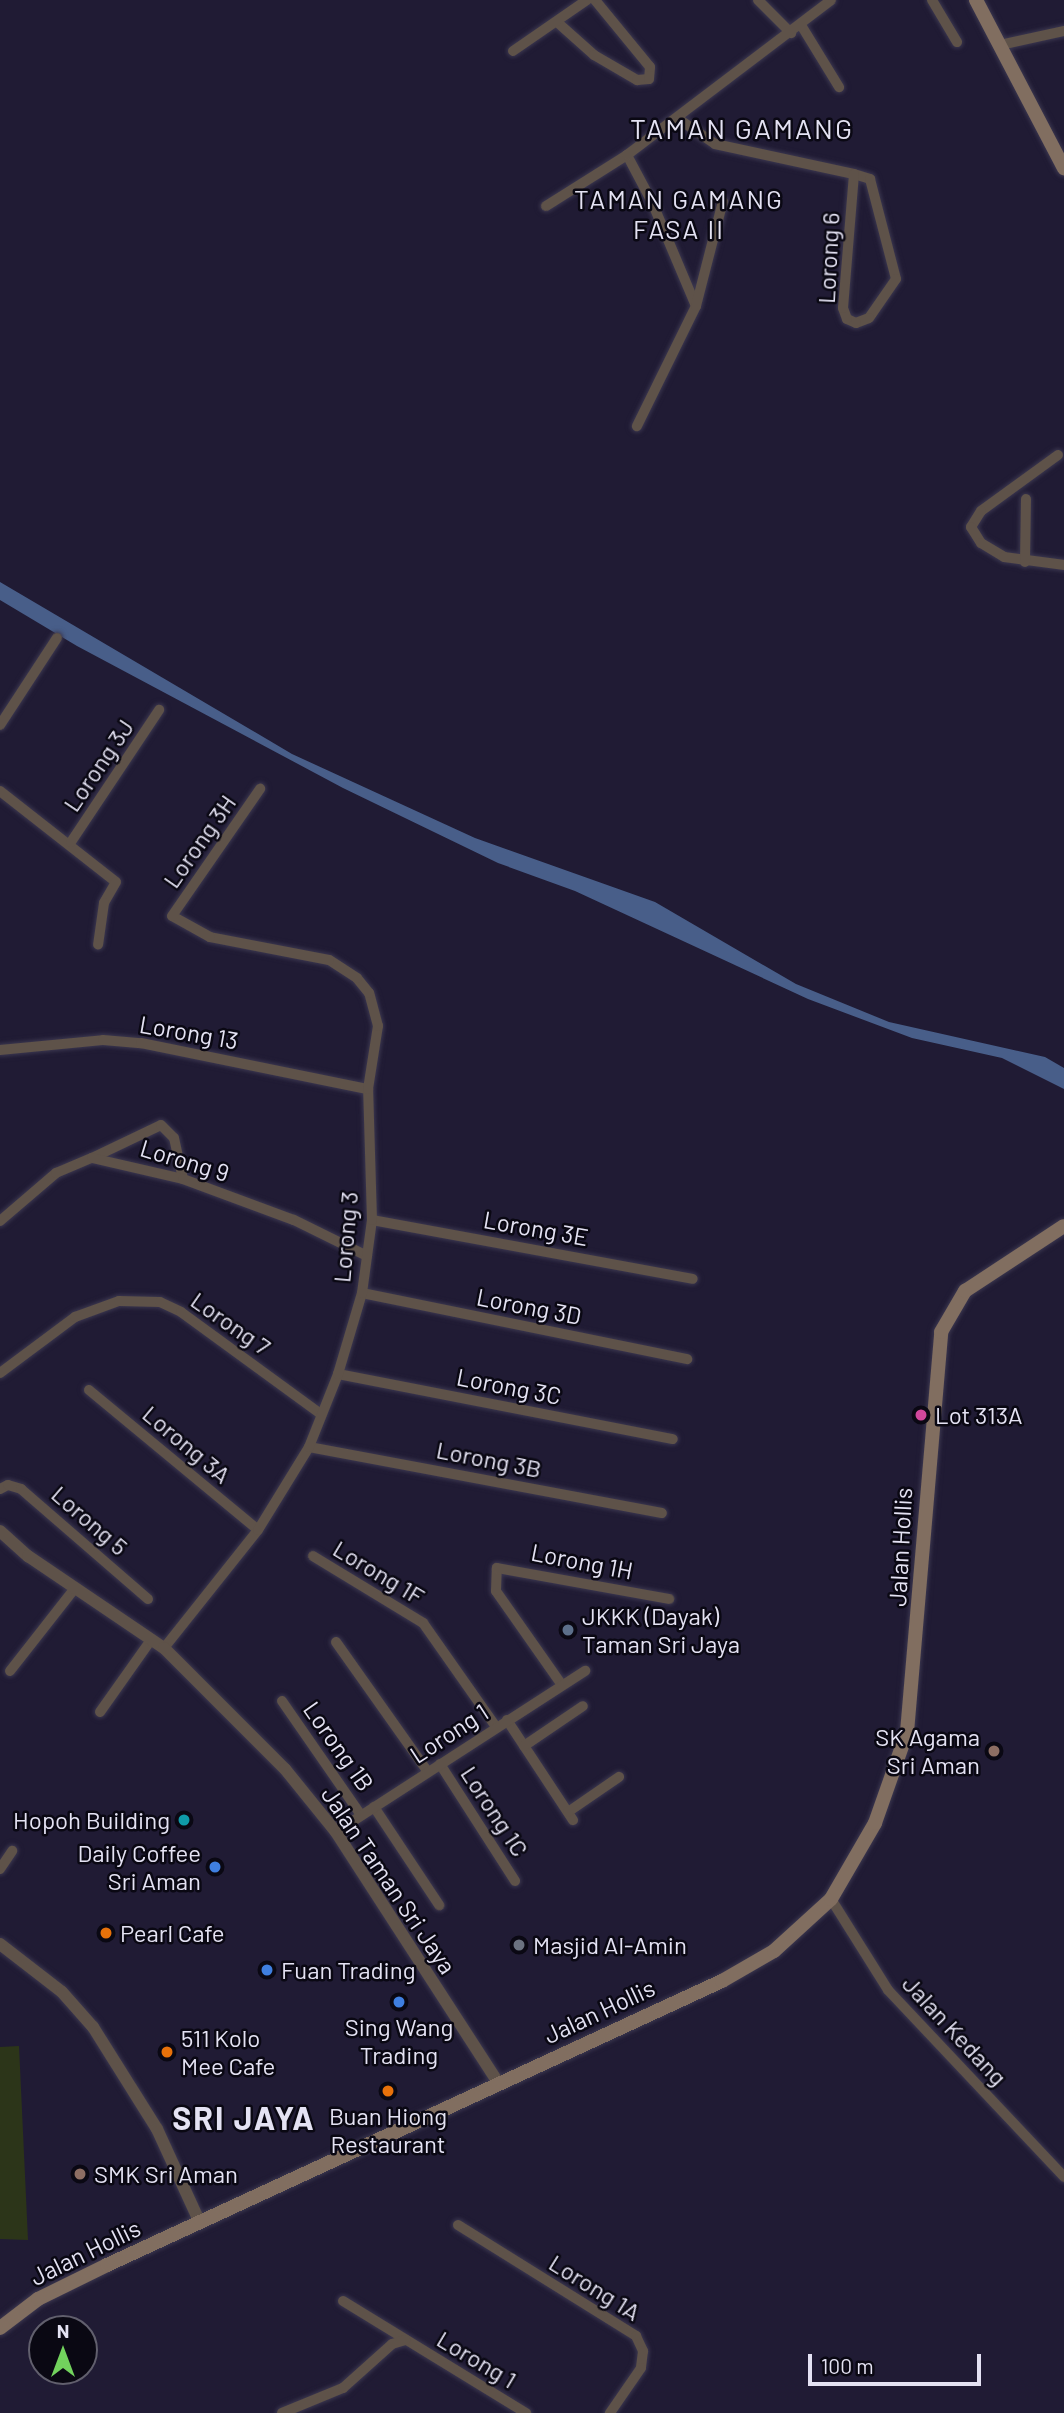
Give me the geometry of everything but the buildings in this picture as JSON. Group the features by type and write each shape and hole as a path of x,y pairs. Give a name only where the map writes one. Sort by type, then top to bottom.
{"main road":[{"path":"976,0 1064,168"},
{"name":"Jalan Hollis","path":"0,2328 38,2299 498,2082 722,1981 774,1951 831,1899 874,1823 907,1732 941,1332 965,1291 1064,1226"}],"street":[{"path":"513,51 587,0"},
{"path":"557,22 594,55 636,80 649,79 650,67 595,0"},
{"path":"758,0 791,33"},
{"path":"546,206 628,155 831,0"},
{"path":"932,0 957,42"},
{"path":"801,25 839,87"},
{"path":"1000,46 1064,31"},
{"path":"677,118 715,144 854,174"},
{"path":"628,155 696,306"},
{"name":"Lorong 6","path":"854,174 873,183 897,272 894,285 869,318 856,323 843,308 854,174"},
{"path":"636,426 696,306 723,201"},
{"path":"1058,455 972,521 973,533 981,544 1004,557 1025,562 1064,565"},
{"path":"1025,562 1026,499"},
{"path":"0,725 57,638"},
{"name":"Lorong 3J","path":"71,842 159,710"},
{"name":"Lorong 3H","path":"172,916 260,789"},
{"path":"0,791 71,842 116,882 104,902 98,945"},
{"name":"Lorong 3","path":"164,1648 258,1530 309,1447 338,1374 362,1293 372,1220 368,1089 378,1026 369,993 357,978 329,960 210,937 172,916"},
{"name":"Lorong 13","path":"0,1050 103,1040 141,1043 368,1089"},
{"path":"0,1221 55,1173 161,1125 174,1138 183,1179"},
{"name":"Lorong 9","path":"92,1158 183,1179 293,1220 367,1256"},
{"name":"Lorong 3E","path":"372,1220 693,1279"},
{"name":"Lorong 3D","path":"362,1293 687,1359"},
{"name":"Lorong 7","path":"0,1373 75,1317 119,1301 149,1301 181,1312 321,1414"},
{"name":"Lorong 3C","path":"338,1374 673,1438"},
{"name":"Lorong 3A","path":"89,1390 258,1530"},
{"name":"Lorong 3B","path":"309,1447 662,1513"},
{"name":"Lorong 5","path":"0,1489 8,1485 21,1489 148,1599"},
{"name":"Jalan Taman Sri Jaya","path":"1,1535 164,1648 260,1741 336,1832 498,2082"},
{"name":"Lorong 1F","path":"313,1556 423,1623 496,1727"},
{"name":"Lorong 1H","path":"562,1685 496,1591 494,1577 501,1566 669,1599"},
{"path":"10,1671 75,1588"},
{"path":"100,1712 150,1640"},
{"path":"336,1642 428,1772"},
{"name":"Lorong 1","path":"336,1832 585,1671"},
{"name":"Lorong 1B","path":"282,1701 361,1815"},
{"path":"524,1746 583,1706"},
{"path":"507,1720 570,1816 619,1777"},
{"name":"Lorong 1C","path":"440,1764 515,1881"},
{"path":"374,1807 439,1905"},
{"path":"0,1869 12,1851"},
{"name":"Jalan Kedang","path":"831,1899 888,1990 1064,2177"},
{"path":"0,1944 62,1992 93,2026 157,2129 200,2223"},
{"name":"Lorong 1A","path":"458,2225 636,2336 643,2351 641,2368 610,2413"},
{"name":"Lorong 1","path":"343,2301 526,2413"},
{"name":"Lorong 1","path":"282,2413 343,2388 392,2344 405,2340"}],"green space":[{"path":"19,2046 28,2240 0,2239 0,2047"}],"water":[{"path":"0,582 292,754 475,838 655,902 796,984 889,1022 1045,1057 1064,1068 1064,1089 1002,1058 912,1038 808,999 575,891 498,863 343,788 77,646 0,600"}],"place":[{"name":"Lot 313A","path":"921,1415"},
{"name":"JKKK (Dayak) Taman Sri Jaya","path":"568,1630"},
{"name":"SK Agama Sri Aman","path":"994,1751"},
{"name":"Hopoh Building","path":"184,1820"},
{"name":"Daily Coffee Sri Aman","path":"215,1867"},
{"name":"Pearl Cafe","path":"106,1933"},
{"name":"Masjid Al-Amin","path":"519,1945"},
{"name":"Fuan Trading","path":"267,1970"},
{"name":"Sing Wang Trading","path":"399,2002"},
{"name":"511 Kolo Mee Cafe","path":"167,2052"},
{"name":"Buan Hiong Restaurant","path":"388,2091"},
{"name":"SMK Sri Aman","path":"80,2174"}],"district":[{"name":"TAMAN GAMANG","path":"742,128"},
{"name":"TAMAN GAMANG FASA II","path":"679,214"},
{"name":"SRI JAYA","path":"244,2117"}]}
